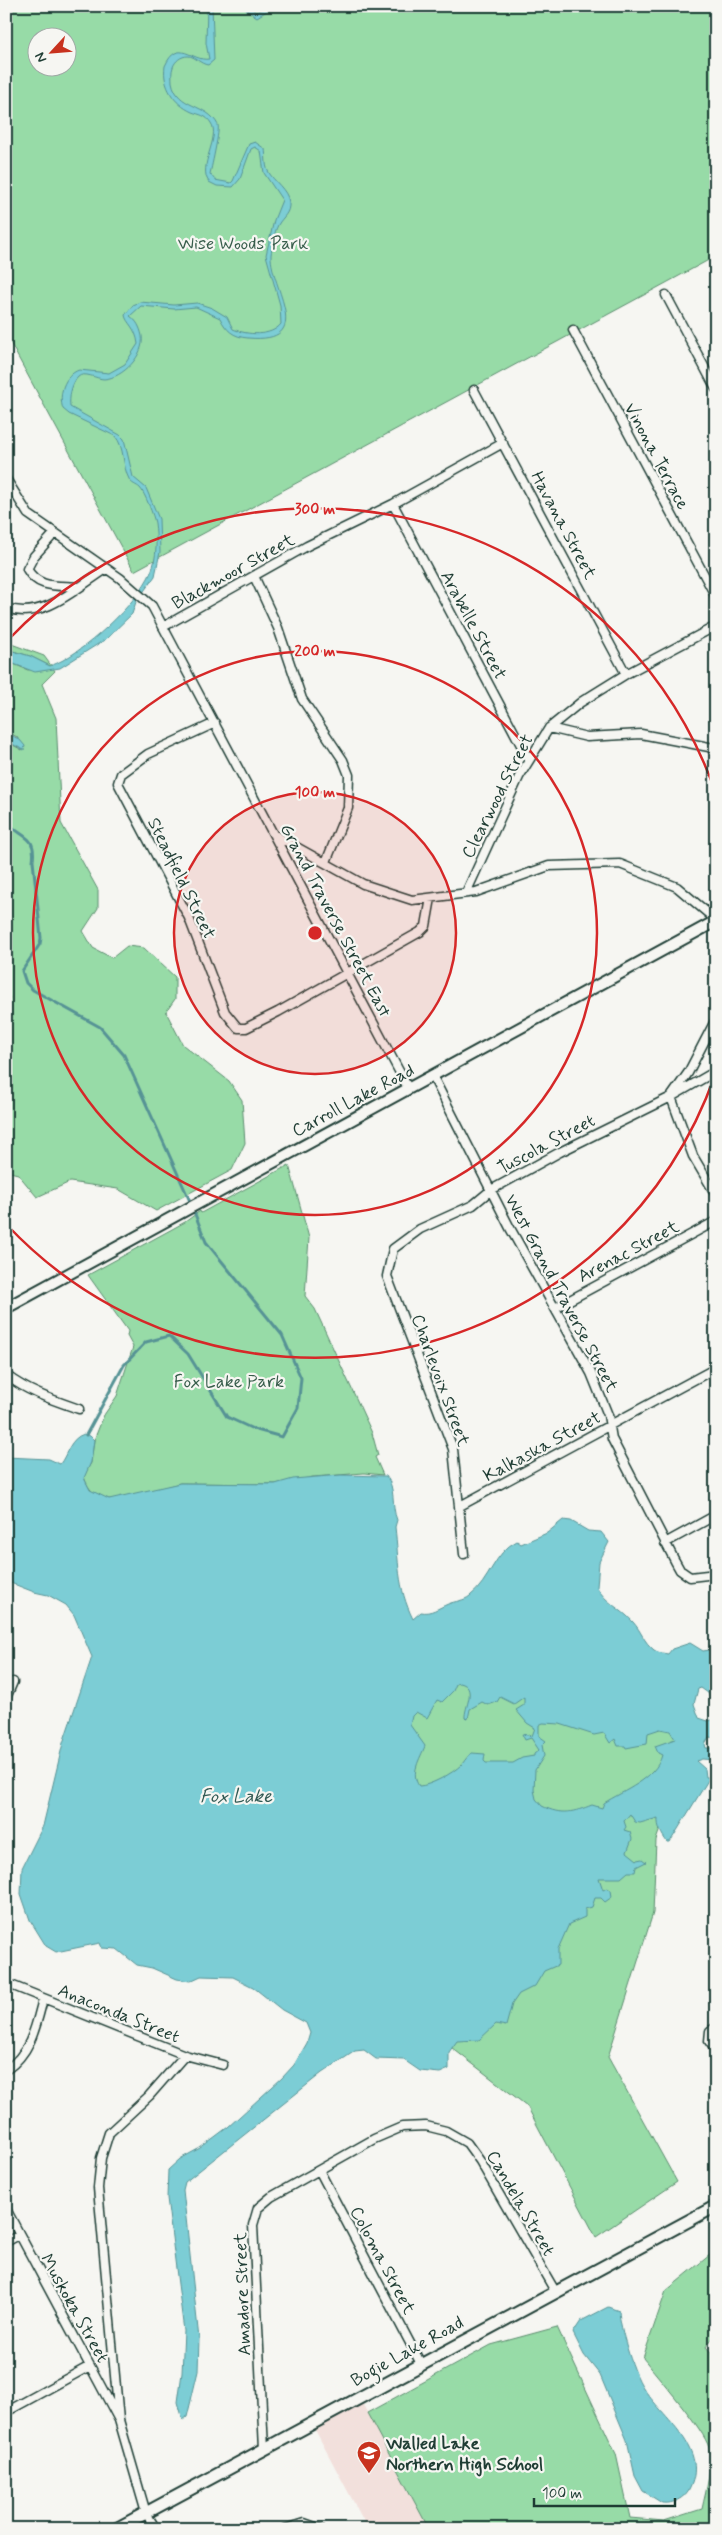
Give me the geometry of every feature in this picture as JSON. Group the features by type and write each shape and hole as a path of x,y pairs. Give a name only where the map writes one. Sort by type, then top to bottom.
{"main road":[{"name":"Bogie Lake Road","path":"116,2529 716,2206"}],"street":[{"path":"666,295 716,390"},
{"name":"Vinona Terrace","path":"573,330 716,597"},
{"name":"Havana Street","path":"474,390 626,674"},
{"name":"Blackmoor Street","path":"163,627 307,546 393,504 503,443"},
{"path":"6,479 28,514 106,569 42,609 28,612 6,608"},
{"name":"Arabelle Street","path":"393,504 529,760"},
{"path":"54,534 34,556 27,569 32,579 42,584 79,587"},
{"name":"Grand Traverse Street East","path":"106,569 152,606 348,971 408,1088"},
{"path":"254,576 278,628 302,699 343,760 349,775 348,808 326,862"},
{"name":"Clearwood Street","path":"466,893 495,826 529,760 549,728 581,702 626,674 716,626"},
{"name":"Steadfield Street","path":"215,723 132,764 120,774 119,788 189,918 225,1012 238,1028 246,1028 348,971"},
{"path":"549,728 587,737 641,734 709,747 716,752"},
{"path":"273,834 326,862 362,884 412,900 476,892 549,866 620,864 677,887 716,920"},
{"path":"348,971 420,932 426,926 431,898"},
{"name":"Carroll Lake Road","path":"6,1308 716,920"},
{"path":"716,1019 688,1073 671,1096 693,1156 716,1195"},
{"name":"Tuscola Street","path":"393,1249 420,1228 473,1206 491,1190 716,1071"},
{"name":"West Grand Traverse Street","path":"432,1076 491,1190 591,1373 608,1415 612,1439 680,1570 690,1577 716,1574"},
{"name":"Arenac Street","path":"555,1308 716,1221"},
{"name":"Charlevoix Street","path":"393,1249 387,1276 454,1449 464,1554"},
{"name":"Kalkaska Street","path":"460,1506 610,1427 716,1368"},
{"path":"6,1375 18,1384 40,1395 79,1409"},
{"path":"665,1542 716,1515"},
{"path":"6,1689 13,1682 6,1698"},
{"name":"Anaconda Street","path":"6,1983 185,2055 223,2065"},
{"path":"6,2070 17,2062 26,2050 34,2034 43,1999"},
{"path":"716,2027 710,2031 709,2041 716,2051"},
{"name":"Muskoka Street","path":"156,2529 146,2513 119,2420 98,2188 101,2158 110,2133 148,2096 185,2055"},
{"name":"Amadore Street","path":"264,2449 253,2224 258,2208 374,2139 402,2127 426,2126"},
{"name":"Candela Street","path":"426,2126 446,2131 467,2142 480,2161 555,2291"},
{"name":"Coloma Street","path":"319,2170 421,2364"},
{"name":"Muskoka Street","path":"6,2209 119,2420"},
{"path":"6,2242 19,2235"},
{"path":"6,2412 90,2366"},
{"path":"286,2529 304,2523 321,2529"}],"shaded area":[{"name":"Walled Lake Northern High School","path":"360,2399 429,2529 368,2529 313,2426"}],"green space":[{"name":"Wise Woods Park","path":"6,6 716,6 716,256 134,571 6,335"},
{"path":"6,642 44,656 55,671 42,684 56,718 61,823 98,890 98,908 83,931 93,948 112,958 127,946 144,948 175,977 175,999 166,1012 183,1045 229,1081 242,1100 245,1143 232,1170 156,1211 118,1189 70,1182 37,1197 18,1174 6,1171 6,1004 10,998 6,990 6,741 22,750 17,737 6,731 6,661 28,670 50,666 30,656 6,649"},
{"name":"Fox Lake Park","path":"289,1165 309,1238 305,1296 315,1309 372,1433 378,1455 375,1457 383,1475 364,1473 313,1477 275,1484 180,1483 119,1499 101,1497 88,1487 84,1475 91,1463 94,1440 104,1415 117,1396 133,1347 127,1336 128,1331 88,1275 185,1222 200,1211 201,1213"},
{"path":"442,1659 684,1724 686,1757 656,1840 653,1913 608,2057 677,2182 596,2237 527,2106 425,2027 381,1735"},
{"path":"716,2250 716,2333 706,2347 716,2358 716,2529 429,2529 367,2413 491,2345 557,2327 616,2454 630,2518 664,2521 702,2509 710,2471 710,2455 706,2440 690,2416 643,2358 666,2291"}],"water":[{"path":"207,6 212,6 214,60 208,65 191,56 181,58 173,67 172,82 175,91 180,97 207,113 218,125 210,174 215,180 231,183 249,144 255,142 265,149 268,171 288,197 289,206 275,232 271,255 285,311 285,323 281,332 269,337 248,338 234,334 225,326 220,318 196,307 174,309 141,306 130,316 138,324 142,336 140,351 131,364 118,375 111,378 104,379 87,375 78,377 71,391 70,407 124,439 133,477 146,488 159,519 160,552 155,576 136,602 132,614 106,639 60,668 35,672 6,661 6,649 30,656 50,666 63,660 93,640 122,612 151,572 155,554 156,535 153,516 142,491 129,479 118,440 115,436 69,414 63,409 62,392 69,376 79,370 109,373 125,364 138,344 135,333 125,315 133,305 140,302 174,305 197,303 212,308 227,317 233,329 245,333 265,333 277,328 281,324 280,305 266,255 274,220 282,200 264,173 261,151 255,147 251,149 240,179 233,187 217,186 209,182 206,176 206,168 213,136 211,123 205,117 186,109 180,104 171,94 165,80 165,66 170,57 175,53 186,53 203,59 209,59 206,43"},
{"path":"240,6 248,6 256,12 268,6 275,6 257,17"},
{"path":"6,732 20,740 25,746 24,750 6,741"},
{"name":"Fox Lake","path":"84,1434 94,1440 91,1462 84,1478 90,1490 109,1499 180,1483 275,1484 293,1479 341,1475 386,1476 391,1486 397,1520 395,1527 401,1585 413,1619 421,1612 431,1611 470,1596 483,1583 497,1559 509,1546 517,1541 521,1544 547,1533 563,1520 571,1521 588,1531 601,1532 609,1542 599,1562 597,1587 609,1602 633,1622 654,1650 668,1654 672,1649 690,1643 703,1651 716,1649 716,1694 713,1694 713,1699 711,1699 708,1693 701,1688 698,1689 694,1704 699,1718 708,1721 715,1719 713,1730 716,1738 709,1737 705,1744 706,1748 716,1748 716,1760 702,1759 696,1761 705,1769 706,1777 710,1777 670,1842 667,1842 662,1834 658,1825 658,1818 640,1823 635,1822 630,1814 624,1821 626,1827 624,1830 630,1832 632,1839 627,1852 637,1860 642,1859 646,1862 636,1867 635,1872 628,1872 621,1878 599,1878 603,1890 607,1888 611,1890 612,1897 605,1902 601,1898 595,1898 592,1907 585,1909 585,1917 569,1924 558,1949 558,1965 544,1971 535,1986 519,1994 512,2004 506,2026 496,2024 479,2040 457,2041 449,2052 449,2069 440,2073 420,2071 404,2060 376,2059 364,2050 355,2051 322,2073 185,2182 183,2190 199,2339 198,2371 187,2417 183,2420 178,2402 182,2373 184,2331 167,2198 168,2170 180,2159 200,2148 228,2127 282,2078 294,2065 307,2043 310,2033 306,2023 282,2010 253,1987 233,1977 201,1976 190,1981 177,1979 152,1968 137,1965 117,1949 102,1948 100,1943 56,1952 46,1946 30,1920 21,1894 22,1868 43,1826 63,1743 92,1657 74,1615 66,1605 48,1595 11,1583 6,1586 6,1457 49,1459 60,1464 72,1443","holes":["456,1684 465,1685 469,1693 465,1714 465,1718 468,1719 470,1709 482,1702 488,1705 497,1702 500,1697 514,1704 524,1697 524,1705 516,1710 527,1723 535,1728 532,1736 522,1734 525,1740 531,1738 539,1750 534,1756 522,1758 513,1763 486,1763 484,1761 485,1754 472,1753 461,1765 447,1775 429,1784 419,1786 415,1776 425,1746 410,1725 412,1716 416,1712 427,1718 437,1700 442,1702 453,1691","543,1723 560,1724 594,1735 604,1733 610,1743 615,1739 618,1746 625,1746 626,1748 647,1744 648,1733 660,1729 670,1731 675,1739 655,1746 658,1753 662,1755 653,1771 638,1784 604,1803 602,1808 592,1805 579,1810 562,1812 542,1806 536,1799 534,1790 535,1770 544,1756 542,1745 546,1741 539,1736 539,1725"]},
{"path":"608,2307 619,2311 627,2348 641,2384 679,2432 688,2445 693,2458 694,2473 690,2488 682,2498 675,2502 662,2503 643,2491 635,2476 627,2440 600,2375 584,2355 573,2333 581,2321"}],"waterway":[{"path":"6,820 30,841 34,852 33,861 41,938 40,944 22,971 26,983 33,990 100,1027 124,1055 189,1199 206,1242 282,1335 301,1378 298,1408 282,1437 253,1429 227,1417 188,1354 169,1336 146,1342 124,1365 86,1435"}],"place":[{"name":"Walled Lake Northern High School","path":"369,2474"}]}
